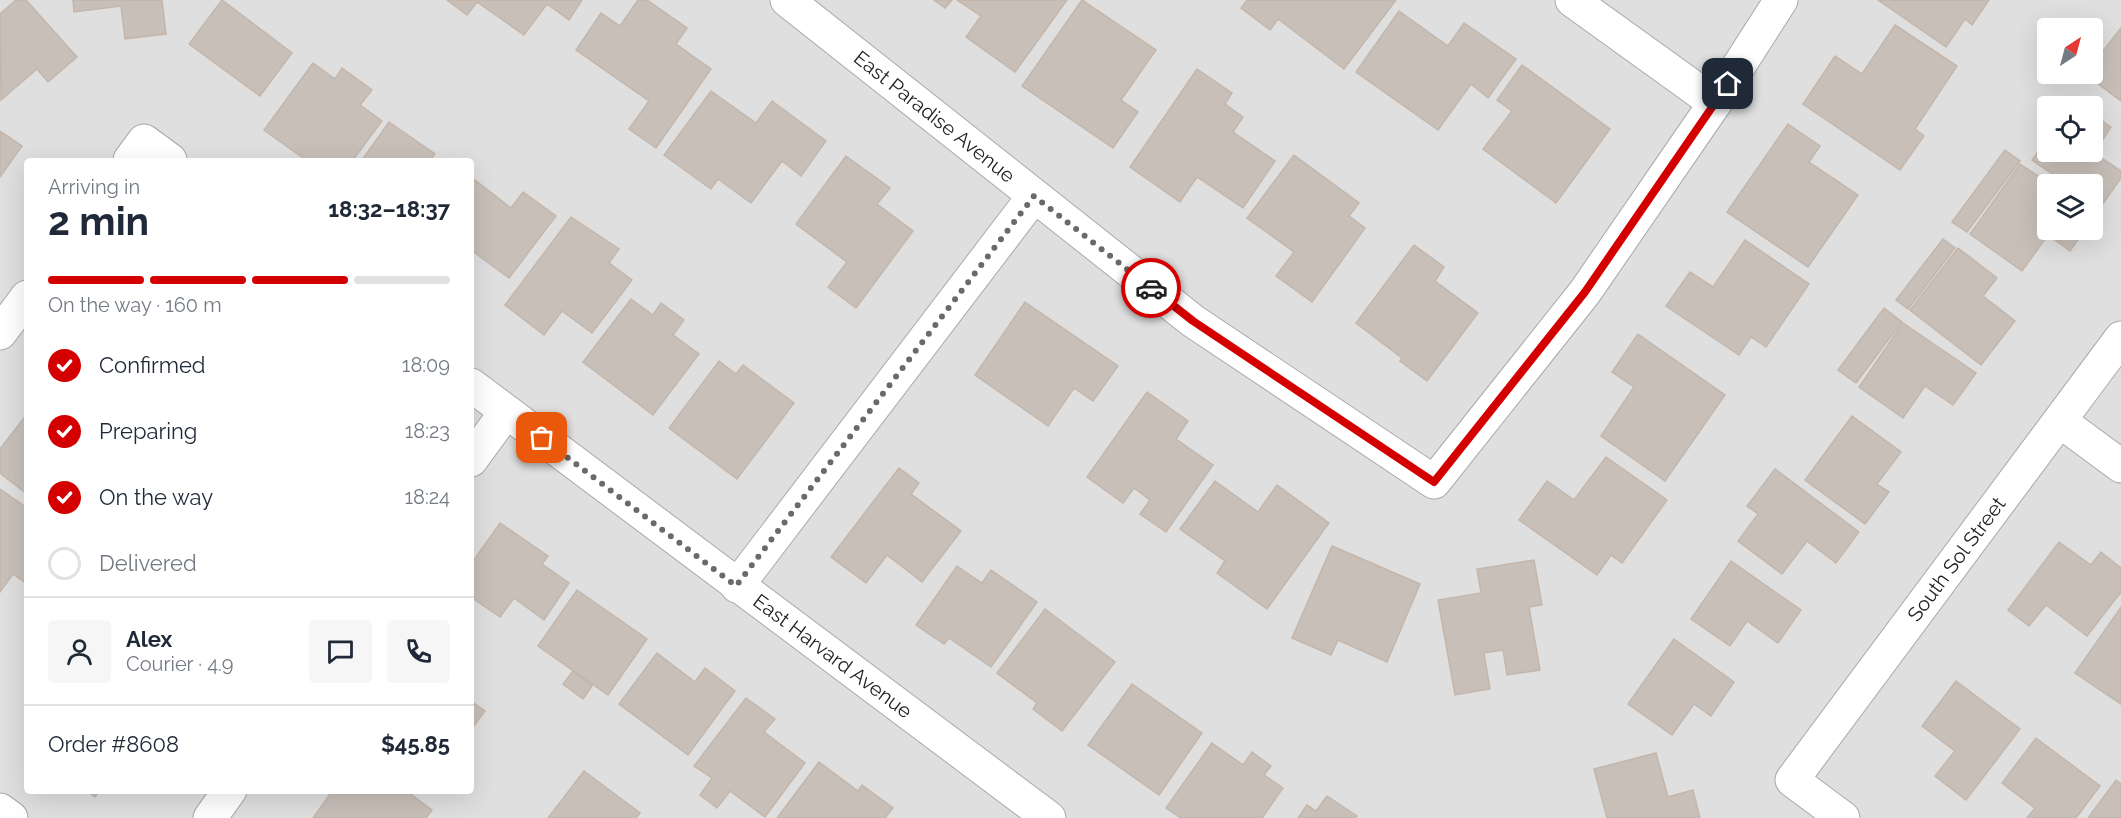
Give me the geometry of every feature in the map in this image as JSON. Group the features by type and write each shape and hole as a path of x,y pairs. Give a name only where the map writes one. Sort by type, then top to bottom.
{"street":[{"name":"East Paradise Avenue","path":"787,0 1193,321 1434,482 1585,292 1715,103"},
{"path":"1572,0 1715,103 1781,0"},
{"path":"137,151 163,158"},
{"path":"736,586 1034,196"},
{"path":"0,333 24,301"},
{"name":"South Sol Street","path":"1843,818 1792,780 2121,338"},
{"name":"East Harvard Avenue","path":"474,387 736,586 1049,818"},
{"path":"474,456 506,412"},
{"path":"2060,421 2121,466"},
{"path":"210,818 227,794"},
{"path":"0,810 11,818"}],"shaded area":[{"path":"0,0 2121,0 2121,818 0,818"}],"building":[{"path":"16,0 26,0 77,57 48,82 37,69 1,100 0,14"},
{"path":"73,0 162,0 166,34 125,39 121,6 74,12"},
{"path":"222,0 292,53 260,96 189,44"},
{"path":"447,0 582,0 569,20 547,4 524,35 477,2 467,15"},
{"path":"638,0 647,0 687,28 676,44 711,69 656,148 629,129 649,101 576,50 601,13 620,26"},
{"path":"934,0 952,0 945,8"},
{"path":"957,0 1067,0 1015,72 966,37 981,16"},
{"path":"1082,0 1156,50 1121,100 1138,112 1113,148 1022,86"},
{"path":"1247,0 1396,0 1344,69 1278,19 1270,30 1241,8"},
{"path":"1878,0 1989,0 1972,25 1965,19 1946,47"},
{"path":"1399,11 1448,46 1464,23 1516,59 1488,98 1471,84 1438,130 1356,72"},
{"path":"1895,25 1957,66 1915,129 1924,136 1900,170 1803,104 1835,56 1862,74"},
{"path":"2121,28 2121,101 2098,84 2103,84 2103,51"},
{"path":"313,63 335,79 342,68 372,90 360,105 382,121 354,158 303,158 264,130"},
{"path":"1522,65 1610,129 1556,203 1483,149 1512,111 1497,100"},
{"path":"1197,69 1232,93 1225,104 1243,117 1233,132 1275,161 1243,208 1197,177 1180,202 1130,167"},
{"path":"711,91 756,123 772,101 826,141 801,176 782,161 751,203 718,179 711,189 664,155"},
{"path":"389,122 435,154 432,158 363,158"},
{"path":"2103,122 2111,127 2103,139"},
{"path":"1788,124 1820,146 1809,162 1858,195 1808,267 1727,212"},
{"path":"0,131 22,146 0,177"},
{"path":"2005,150 2020,161 1967,232 1952,222"},
{"path":"2037,153 2037,162 2103,162 2103,159 2121,171 2121,178 2103,204 2103,174 2052,174 2032,160"},
{"path":"1294,155 1359,203 1349,216 1365,228 1312,302 1276,276 1294,252 1247,218"},
{"path":"846,156 890,188 877,204 913,231 856,308 828,287 847,262 796,224"},
{"path":"2020,164 2037,175 2037,240 2044,240 2022,271 1970,234"},
{"path":"474,181 511,208 523,192 556,216 509,278 474,252"},
{"path":"571,217 619,249 609,263 632,280 592,333 562,311 544,335 505,305"},
{"path":"1943,239 1955,248 1908,309 1896,300"},
{"path":"1745,240 1809,284 1766,347 1751,337 1739,355 1666,306 1690,272 1713,287"},
{"path":"2055,240 2078,240 2070,251"},
{"path":"1414,245 1444,267 1435,281 1478,313 1427,381 1400,361 1402,358 1356,323"},
{"path":"1958,248 1997,278 1983,296 2015,321 1981,365 1910,310"},
{"path":"631,299 653,315 661,303 684,320 673,335 699,354 653,415 583,362"},
{"path":"1025,302 1118,366 1093,401 1074,388 1048,426 975,375"},
{"path":"1884,308 1902,322 1856,383 1838,370"},
{"path":"1903,323 1976,373 1953,405 1925,386 1903,418 1859,387"},
{"path":"1638,334 1725,395 1665,481 1601,436 1634,387 1612,372"},
{"path":"719,361 736,374 743,365 794,403 737,479 669,428"},
{"path":"1147,392 1188,421 1176,439 1213,465 1166,532 1140,514 1150,500 1134,488 1123,503 1087,477"},
{"path":"1852,416 1901,452 1877,484 1889,492 1865,524 1805,480"},
{"path":"24,418 24,492 0,473 0,449"},
{"path":"1606,457 1667,500 1622,563 1611,555 1597,575 1519,520 1547,481 1574,500"},
{"path":"899,468 919,483 911,494 961,531 922,582 887,555 866,583 831,557"},
{"path":"1775,469 1859,532 1836,563 1807,541 1782,574 1738,541 1758,514 1747,506"},
{"path":"1215,481 1258,512 1277,485 1329,523 1267,609 1217,573 1225,561 1180,529"},
{"path":"0,489 24,506 24,582 13,574 0,592"},
{"path":"500,523 548,556 542,564 569,583 544,620 514,598 500,617 474,599 474,560"},
{"path":"2059,542 2091,565 2101,552 2121,568 2121,592 2087,636 2046,605 2029,626 2008,610"},
{"path":"1332,546 1420,584 1387,662 1338,640 1331,655 1292,638"},
{"path":"1534,560 1542,605 1529,607 1540,670 1507,675 1503,650 1484,653 1490,689 1455,695 1438,600 1481,593 1477,569"},
{"path":"1731,561 1801,610 1778,643 1747,621 1730,646 1691,619"},
{"path":"957,566 982,583 991,570 1037,602 991,667 949,638 944,644 916,625"},
{"path":"577,590 647,639 608,695 538,646"},
{"path":"2121,607 2121,704 2075,673"},
{"path":"1045,609 1115,662 1062,731 1033,709 1037,703 997,673"},
{"path":"1674,639 1734,682 1711,716 1694,704 1672,735 1628,704"},
{"path":"657,653 695,682 705,668 735,691 688,755 619,704"},
{"path":"573,671 592,686 583,699 563,684"},
{"path":"1956,681 2020,729 1966,800 1935,776 1955,751 1922,726"},
{"path":"1132,684 1202,733 1159,795 1088,745"},
{"path":"746,698 775,719 764,732 805,763 765,817 730,791 717,808 700,795 712,778 694,766"},
{"path":"474,703 485,711 474,726"},
{"path":"2036,738 2100,786 2076,818 2027,818 2035,808 2002,783"},
{"path":"1212,743 1243,765 1252,752 1271,766 1264,775 1283,788 1262,818 1181,818 1166,808"},
{"path":"1656,753 1668,797 1693,790 1700,818 1607,818 1594,769"},
{"path":"819,762 858,791 862,785 893,808 885,818 777,818"},
{"path":"584,771 640,813 636,818 548,818"},
{"path":"2116,780 2121,784 2121,818 2088,818"},
{"path":"330,794 410,794 432,810 426,818 313,818"},
{"path":"1327,796 1357,816 1355,818 1298,818 1307,805 1316,811"}],"way so far":[{"path":"542,438 736,586 1034,196 1151,288"}],"route":[{"path":"1151,288 1193,321 1434,482 1585,292 1728,84"}]}
